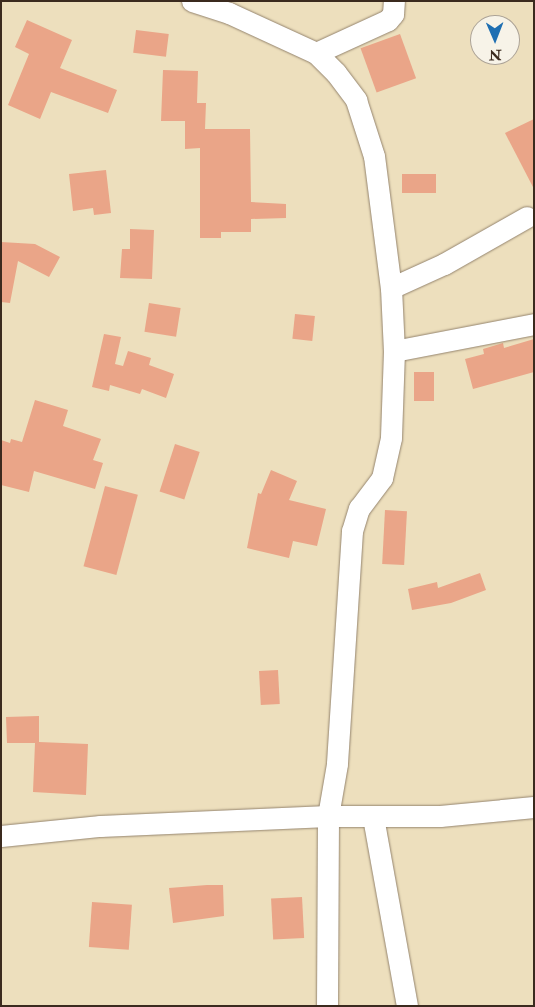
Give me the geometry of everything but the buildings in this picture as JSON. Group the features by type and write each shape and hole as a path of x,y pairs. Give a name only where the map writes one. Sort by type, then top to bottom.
{"street":[{"path":"192,1 229,14 316,54 336,73 356,100 374,156 390,288 394,351 387,466 382,478 359,508 352,531 337,764 328,816 327,1006"},
{"path":"316,54 388,20 393,14 394,1"},
{"path":"390,288 444,264 527,217"},
{"path":"394,351 534,324"},
{"path":"1,836 100,826 328,816 440,816 534,807"},
{"path":"373,817 407,1006"}]}
